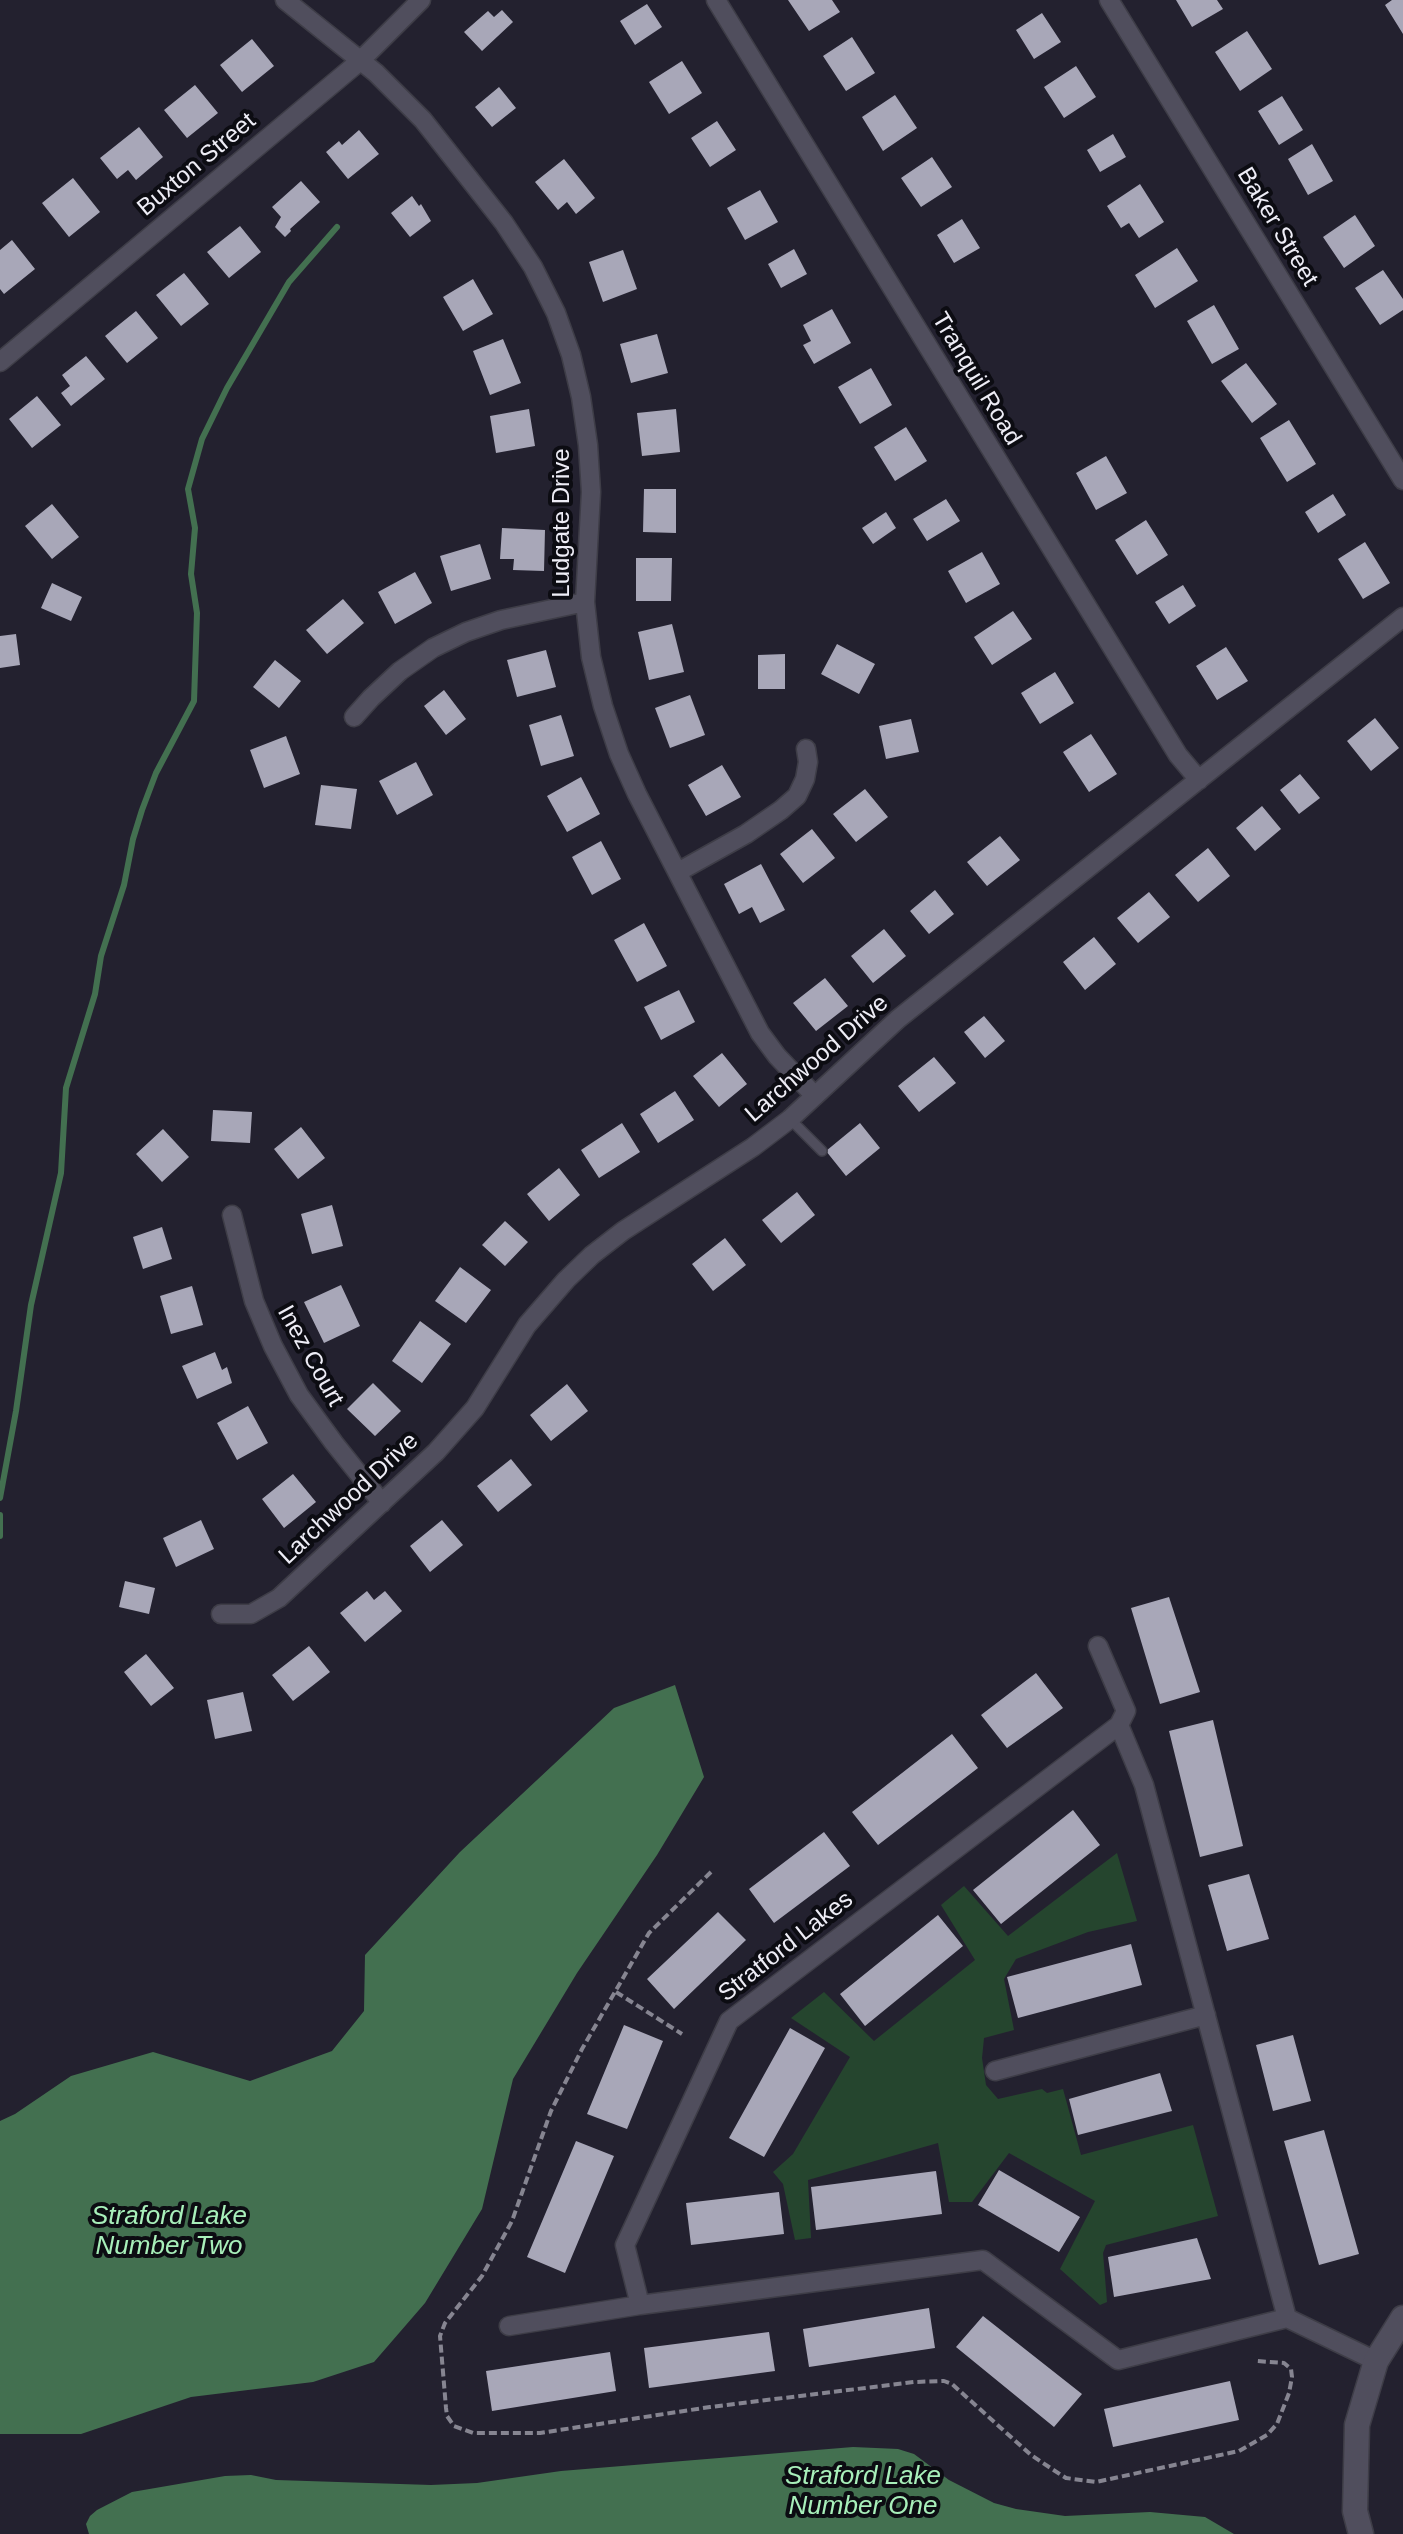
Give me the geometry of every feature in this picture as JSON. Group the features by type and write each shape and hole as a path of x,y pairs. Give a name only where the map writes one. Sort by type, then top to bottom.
{"street":[{"name":"Ludgate Drive","path":"285,0 407,102 504,223 533,267 556,313 571,355 588,445 591,492 585,602 591,657 603,706 619,754 760,1033 815,1096"},
{"name":"Buxton Street","path":"0,362 360,61 421,0"},
{"name":"Tranquil Road","path":"716,0 1178,755 1199,780"},
{"name":"Baker Street","path":"1109,0 1403,480"},
{"path":"354,717 400,671 433,648 501,620 585,602"},
{"name":"Larchwood Drive","path":"221,1614 251,1614 279,1598 436,1452 475,1408 527,1325 566,1280 623,1231 753,1147 790,1119 898,1019 1403,617"},
{"path":"678,872 746,834 797,796 805,779 808,762 806,749"},
{"name":"Inez Court","path":"232,1215 254,1301 273,1346 299,1395 382,1503"},
{"path":"1098,1646 1126,1711 1119,1725 1144,1785 1287,2318"},
{"name":"Stratford Lakes","path":"640,2305 625,2245 729,2021 1119,1725"},
{"path":"995,2071 1206,2015"},
{"path":"509,2326 640,2305 983,2260 1118,2360 1287,2318 1376,2361"},
{"path":"1361,2534 1355,2511 1357,2425 1376,2361 1403,2318"}],"lane":[{"path":"790,1119 822,1151"}],"path":[{"path":"711,1872 649,1933 582,2049 551,2111 512,2221 482,2276 445,2323 440,2336 446,2408 454,2426 473,2433 540,2433 710,2407 944,2381 952,2384 1031,2455 1052,2469 1066,2478 1096,2482 1239,2451 1267,2435 1277,2424 1289,2393 1291,2369 1284,2363 1257,2361"},
{"path":"616,1992 682,2034"}],"shaded area":[{"path":"1117,1853 1137,1921 1088,1932 1016,1959 1004,1979 1014,2030 984,2038 982,2058 986,2085 998,2099 1042,2089 1047,2093 1063,2089 1081,2155 1193,2125 1218,2216 1106,2245 1103,2253 1107,2302 1100,2305 1060,2269 1095,2201 1009,2153 972,2202 949,2202 938,2143 808,2180 811,2238 795,2240 783,2184 773,2172 793,2154 850,2057 791,2018 824,1992 874,2041 975,1960 941,1905 964,1886 1008,1936"}],"water":[{"name":"Straford Lake Number Two","path":"675,1685 704,1777 657,1855 577,1973 513,2079 482,2209 425,2303 374,2362 313,2382 191,2397 81,2434 0,2434 0,2121 71,2076 153,2052 250,2081 332,2051 364,2011 365,1955 460,1852 614,1708"},
{"name":"Straford Lake Number One","path":"853,2447 898,2449 914,2454 949,2480 994,2503 1016,2509 1065,2516 1150,2512 1205,2517 1234,2534 89,2534 86,2524 97,2510 132,2492 225,2476 431,2485 477,2483 561,2471"}],"building":[{"path":"788,0 832,0 840,12 809,31"},
{"path":"1176,0 1217,0 1223,9 1192,27"},
{"path":"1392,0 1403,0 1403,34 1385,5"},
{"path":"647,4 662,27 635,45 620,21"},
{"path":"502,10 513,22 482,51 464,32 488,11 494,17"},
{"path":"1042,13 1061,42 1034,59 1016,30"},
{"path":"1247,31 1272,69 1240,91 1215,52"},
{"path":"852,37 875,73 846,91 823,56"},
{"path":"252,39 274,66 242,92 220,65"},
{"path":"682,61 702,93 669,114 649,82"},
{"path":"1076,66 1096,97 1064,118 1044,87"},
{"path":"195,85 218,113 187,138 164,110"},
{"path":"499,87 516,108 492,127 475,107"},
{"path":"895,95 917,128 883,151 862,117"},
{"path":"1282,96 1303,130 1279,145 1258,111"},
{"path":"717,121 736,150 710,167 691,138"},
{"path":"139,127 163,157 136,180 128,170 117,179 100,158"},
{"path":"359,130 379,154 348,179 326,152 339,141 342,145"},
{"path":"1113,134 1126,157 1100,172 1087,150"},
{"path":"1312,144 1333,181 1308,195 1288,159"},
{"path":"932,157 952,187 921,207 901,178"},
{"path":"564,159 595,198 576,214 567,202 558,210 535,182"},
{"path":"73,178 100,212 69,237 42,203"},
{"path":"301,181 320,202 285,237 275,227 281,217 272,207"},
{"path":"1140,184 1164,222 1139,238 1129,223 1121,228 1107,206"},
{"path":"760,190 778,222 745,240 727,208"},
{"path":"412,196 431,221 410,237 391,213"},
{"path":"1355,215 1375,246 1344,268 1323,237"},
{"path":"962,219 980,248 954,263 937,235"},
{"path":"240,226 261,252 229,278 207,252"},
{"path":"12,240 35,269 4,294 0,289 0,250"},
{"path":"1177,248 1198,281 1155,308 1135,275"},
{"path":"794,249 807,274 781,288 768,264"},
{"path":"623,250 637,289 603,302 589,262"},
{"path":"1383,270 1403,299 1403,310 1380,325 1355,288"},
{"path":"184,273 209,304 181,326 156,295"},
{"path":"473,279 493,314 463,331 443,297"},
{"path":"1214,305 1239,349 1212,364 1187,321"},
{"path":"832,309 851,343 814,364 803,345 811,341 803,325"},
{"path":"136,311 158,338 127,363 105,336"},
{"path":"657,334 668,373 631,383 620,344"},
{"path":"503,339 521,383 490,395 473,351"},
{"path":"86,356 105,379 71,406 61,393 70,386 62,375"},
{"path":"1246,363 1277,404 1252,423 1221,381"},
{"path":"871,368 892,405 860,424 838,387"},
{"path":"37,396 61,425 32,448 9,419"},
{"path":"529,409 535,446 496,453 490,416"},
{"path":"676,409 680,452 642,456 637,413"},
{"path":"1289,420 1316,464 1287,482 1260,438"},
{"path":"906,427 927,461 895,481 874,447"},
{"path":"1106,456 1127,493 1096,510 1076,473"},
{"path":"644,489 676,489 676,533 643,532"},
{"path":"1333,494 1346,515 1318,533 1305,512"},
{"path":"946,499 960,521 927,541 913,519"},
{"path":"52,504 79,537 52,559 25,526"},
{"path":"886,512 896,528 873,544 862,528"},
{"path":"1146,520 1168,555 1137,575 1115,540"},
{"path":"502,528 545,530 544,571 513,570 514,559 500,559"},
{"path":"1365,542 1390,583 1363,599 1338,559"},
{"path":"480,544 491,579 451,591 440,556"},
{"path":"982,552 1000,584 966,603 948,571"},
{"path":"636,558 672,558 671,601 636,601"},
{"path":"415,572 432,603 395,624 378,592"},
{"path":"52,583 82,597 71,621 41,608"},
{"path":"1183,585 1196,606 1169,624 1155,602"},
{"path":"343,599 364,623 327,654 306,630"},
{"path":"1013,611 1032,639 992,665 974,637"},
{"path":"672,624 684,672 649,680 638,632"},
{"path":"16,634 20,665 0,668 0,636"},
{"path":"837,644 875,664 859,694 821,674"},
{"path":"1226,647 1248,681 1217,700 1196,666"},
{"path":"546,650 556,687 517,697 507,660"},
{"path":"785,654 785,689 758,689 758,655"},
{"path":"275,660 301,681 279,708 253,687"},
{"path":"1055,672 1074,703 1040,724 1021,693"},
{"path":"444,690 466,719 446,735 424,706"},
{"path":"690,695 705,735 670,748 655,708"},
{"path":"561,715 574,756 541,766 529,725"},
{"path":"1375,718 1399,748 1371,771 1347,741"},
{"path":"911,719 919,752 886,759 879,726"},
{"path":"1091,734 1117,774 1089,792 1063,752"},
{"path":"286,736 300,774 264,788 250,750"},
{"path":"416,762 433,795 397,815 379,781"},
{"path":"722,765 741,797 706,816 688,785"},
{"path":"1300,774 1320,798 1299,814 1280,790"},
{"path":"581,777 600,814 567,832 547,796"},
{"path":"321,785 357,789 351,829 315,825"},
{"path":"865,789 888,817 856,842 833,814"},
{"path":"1262,806 1281,829 1255,851 1236,828"},
{"path":"812,829 835,858 803,883 780,854"},
{"path":"1000,836 1020,860 987,886 967,862"},
{"path":"601,841 621,879 592,895 572,857"},
{"path":"1208,848 1230,876 1198,902 1175,875"},
{"path":"761,864 785,910 760,923 752,907 739,914 724,884"},
{"path":"935,890 954,914 929,934 910,911"},
{"path":"1149,892 1170,917 1138,943 1117,918"},
{"path":"644,923 667,966 637,982 614,940"},
{"path":"884,929 906,956 873,983 851,956"},
{"path":"1094,937 1116,964 1085,990 1063,962"},
{"path":"825,978 848,1006 816,1031 793,1003"},
{"path":"679,990 695,1022 661,1040 644,1007"},
{"path":"984,1016 1005,1041 985,1058 964,1032"},
{"path":"722,1053 747,1084 719,1107 693,1076"},
{"path":"934,1057 956,1083 919,1112 898,1086"},
{"path":"675,1091 694,1120 658,1143 640,1114"},
{"path":"213,1110 252,1112 250,1143 211,1141"},
{"path":"622,1123 640,1152 599,1178 581,1150"},
{"path":"860,1123 880,1148 846,1176 826,1151"},
{"path":"301,1127 325,1158 298,1179 274,1149"},
{"path":"163,1129 189,1157 162,1182 136,1154"},
{"path":"559,1168 580,1195 549,1221 527,1194"},
{"path":"797,1192 815,1215 781,1243 762,1220"},
{"path":"332,1205 343,1246 312,1254 301,1214"},
{"path":"505,1221 528,1242 505,1266 482,1245"},
{"path":"162,1227 172,1259 143,1269 133,1237"},
{"path":"725,1238 746,1265 713,1291 692,1264"},
{"path":"460,1267 491,1290 466,1323 435,1301"},
{"path":"341,1285 360,1326 324,1343 304,1302"},
{"path":"192,1286 203,1325 171,1334 160,1296"},
{"path":"420,1321 451,1344 422,1383 392,1361"},
{"path":"215,1352 222,1370 227,1367 232,1383 197,1399 182,1366"},
{"path":"373,1383 401,1411 375,1436 347,1409"},
{"path":"567,1384 588,1411 551,1441 530,1415"},
{"path":"248,1406 268,1443 237,1460 217,1423"},
{"path":"511,1459 532,1485 498,1512 477,1486"},
{"path":"293,1474 316,1502 284,1528 262,1499"},
{"path":"201,1520 214,1549 176,1567 163,1538"},
{"path":"442,1520 463,1545 430,1572 410,1546"},
{"path":"125,1581 155,1588 149,1614 119,1607"},
{"path":"367,1591 374,1600 385,1591 402,1611 365,1642 340,1613"},
{"path":"1169,1597 1200,1692 1160,1704 1131,1608"},
{"path":"309,1646 330,1672 293,1701 272,1675"},
{"path":"146,1654 174,1688 151,1706 124,1672"},
{"path":"1036,1673 1063,1708 1007,1748 981,1715"},
{"path":"243,1692 252,1731 215,1739 207,1700"},
{"path":"1213,1720 1243,1846 1200,1857 1169,1731"},
{"path":"952,1734 978,1768 878,1845 852,1812"},
{"path":"1073,1810 1100,1845 1001,1924 973,1890"},
{"path":"824,1832 850,1866 774,1923 749,1889"},
{"path":"1249,1874 1269,1939 1227,1951 1208,1885"},
{"path":"718,1912 746,1940 674,2009 647,1979"},
{"path":"938,1915 963,1946 865,2026 840,1994"},
{"path":"1131,1944 1142,1985 1018,2018 1007,1977"},
{"path":"624,2025 663,2041 627,2129 587,2114"},
{"path":"790,2028 825,2048 764,2157 729,2138"},
{"path":"1293,2035 1311,2101 1273,2111 1256,2045"},
{"path":"1160,2073 1172,2111 1078,2135 1069,2099"},
{"path":"1324,2130 1359,2254 1319,2265 1284,2141"},
{"path":"576,2141 614,2156 565,2273 527,2257"},
{"path":"999,2170 1080,2217 1059,2252 978,2205"},
{"path":"936,2171 942,2214 816,2230 811,2187"},
{"path":"779,2192 784,2234 691,2245 686,2203"},
{"path":"1197,2238 1211,2279 1114,2297 1108,2257"},
{"path":"929,2308 935,2348 809,2367 803,2329"},
{"path":"983,2316 1082,2394 1054,2427 956,2347"},
{"path":"769,2332 775,2371 649,2388 644,2348"},
{"path":"610,2352 616,2391 492,2411 486,2371"},
{"path":"1230,2381 1239,2420 1113,2447 1104,2409"}],"waterway":[{"path":"0,1498 31,1305 61,1173 66,1088 95,994 101,956 124,885 142,810 156,773 194,701 197,613 191,574 195,528 188,489 202,439 227,388 289,282 337,227"},
{"path":"0,1515 0,1536"}]}
